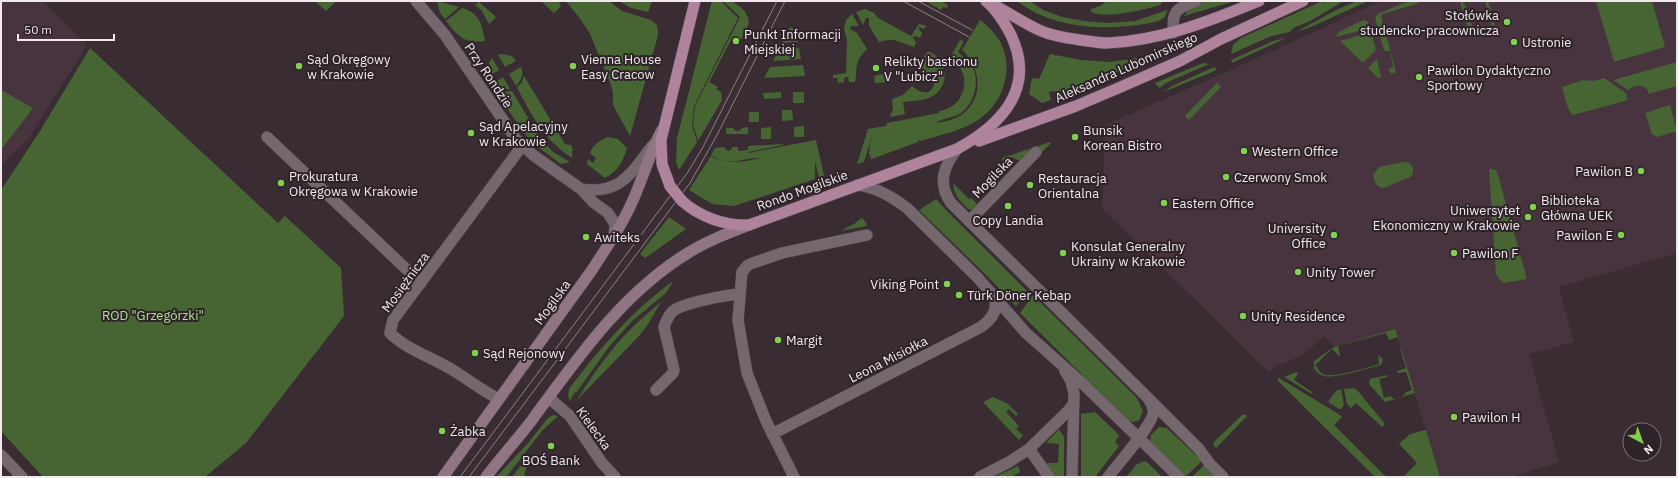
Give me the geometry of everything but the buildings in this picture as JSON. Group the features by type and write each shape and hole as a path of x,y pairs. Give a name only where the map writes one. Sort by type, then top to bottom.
{"main road":[{"name":"Rondo Mogilskie","path":"695,1 662,130 661,158 665,175 670,186 682,201 696,212 726,223 749,224 957,149 979,137 996,123 1010,104 1018,82 1019,67 1014,44 1004,23 987,2"},
{"name":"Aleksandra Lubomirskiego","path":"987,2 1039,30 1064,38 1106,43 1150,38 1173,33 1259,1"},
{"name":"Aleksandra Lubomirskiego","path":"957,149 1076,106 1123,86 1180,61 1222,39 1303,1"},
{"name":"Mogilska","path":"443,477 592,270 614,237 636,193 655,143 662,130"},
{"path":"486,477 615,314 648,282 688,252 749,224"}],"street":[{"name":"Przy Rondzie","path":"416,1 442,30 506,127 522,146 581,189 612,218 615,224 614,237"},
{"name":"Aleksandra Lubomirskiego","path":"1173,33 1173,16 1178,4 1196,1"},
{"path":"267,137 421,283"},
{"path":"581,189 597,191 609,189 618,185 632,171 655,143"},
{"name":"Mosiężnicza","path":"499,399 486,393 441,363 423,355 396,339 390,332 393,320 522,146"},
{"path":"957,149 949,159 944,171 943,183 945,192 951,203 1199,449 1208,462 1223,477"},
{"name":"Mogilska","path":"969,221 1036,152"},
{"path":"857,185 870,188 887,195 912,213 992,294 1026,333 1059,362 1179,477"},
{"path":"794,477 772,434 750,382 745,365 738,320 742,272 748,265 782,253 867,235"},
{"path":"656,390 674,370 664,327 672,312 679,308 722,296 740,294"},
{"name":"Leona Misiołka","path":"772,434 981,327 987,323 995,311 996,300 992,294"},
{"path":"1059,362 1071,381 1074,393 1072,477"},
{"path":"1108,477 1149,424 1153,413 1153,406 1145,395"},
{"name":"Kielecka","path":"549,398 569,415 602,463 615,477"},
{"path":"980,477 1009,462 1029,449 1072,407 1074,403"},
{"path":"1029,449 1049,477"},
{"path":"1,455 22,477"}],"shaded area":[{"path":"1,1 43,1 87,45 28,139 1,165"},
{"name":"Uniwersytet Ekonomiczny w Krakowie","path":"1381,1 1677,1 1677,253 1559,287 1574,342 1529,354 1559,462 1513,477 1440,477 1395,329 1334,347 1324,336 1305,354 1279,365 1269,372 1102,209 1105,125 1233,69"}],"green space":[{"path":"315,1 336,1 326,11"},
{"path":"437,1 459,7 445,19 440,13"},
{"path":"541,1 561,1 559,3 561,6 554,13"},
{"path":"566,1 609,1 622,11 651,20 657,25 657,39 630,136 613,105 613,93 610,82 590,34"},
{"path":"619,1 652,1 648,12 631,8"},
{"path":"712,1 721,1 738,18 694,106 692,125 697,142 679,170 676,162 677,138"},
{"path":"723,1 732,1 744,10 748,17 749,23 741,40 733,36 709,82 718,87 716,89 721,92 722,100 698,141 693,124 695,106 740,17"},
{"path":"925,1 941,1 948,5 947,8 943,7 941,10"},
{"path":"1017,1 1030,1 1043,10 1062,17 1107,23 1135,21 1167,10 1162,19 1155,22 1128,26 1095,27 1061,22 1045,17"},
{"path":"1107,1 1162,2 1160,5 1125,13 1106,15 1091,12 1091,9 1100,6"},
{"path":"1204,1 1235,1 1184,16 1190,8"},
{"path":"1322,1 1323,3 1328,1 1344,1 1310,21 1293,28 1290,32 1271,36 1231,54 1233,45 1241,38"},
{"path":"1357,1 1368,1 1311,27 1296,32 1336,10"},
{"path":"1408,1 1418,1 1419,3 1383,14 1381,16 1396,72 1391,74 1389,69 1393,66 1390,51 1384,51 1375,18 1378,14"},
{"path":"1460,1 1464,1 1463,4 1466,6 1465,9 1469,12 1467,15 1470,17 1468,21 1472,24 1471,28 1477,31 1478,35 1470,37"},
{"path":"1485,1 1488,1 1495,25 1492,26"},
{"path":"1596,1 1652,1 1665,47 1614,62"},
{"path":"479,2 496,17 489,24 482,11 475,5"},
{"path":"462,8 473,13 479,20 485,41 478,42 462,38 446,21"},
{"path":"865,9 911,36 919,24 927,26 923,29 920,27 918,28 922,33 920,38 915,36 913,37 916,43 914,47 894,40 879,42 869,26 869,18 866,18 863,25 856,12"},
{"path":"852,14 859,26 851,26 850,29 857,33 867,49 858,60 855,82 849,82 848,77 846,77 844,78 844,82 838,83 837,78 833,78 833,75 846,73 847,40 844,28 846,20"},
{"path":"980,20 999,40 1006,58 1006,78 999,97 993,106 986,114 972,124 921,141 920,140 869,160 872,158 869,157 871,155 869,154 870,149 872,149 869,148 871,140 873,140 871,139 864,162 857,164 868,129 886,126 887,123 939,113 939,111 948,108 961,97 964,89 962,72 958,64 950,58 960,40 964,41 958,52 970,63 973,68 976,86 966,109 955,116 936,123 957,118 967,110 976,96 977,79 976,71 972,63 962,50"},
{"path":"1363,20 1367,21 1370,28 1336,37 1339,32"},
{"path":"790,27 796,30 798,42 782,43"},
{"path":"1371,32 1376,50 1363,63 1340,41"},
{"path":"1286,38 1232,63 1231,60 1273,41"},
{"name":"ROD \"Grzegórzki\"","path":"90,48 278,223 285,216 341,268 344,316 246,443 205,477 43,477 1,431 1,190 40,131"},
{"path":"799,48 801,59 773,61 779,49"},
{"path":"928,51 936,56 944,69 945,74 943,85 936,94 931,97 917,101 903,102 905,114 890,117 893,109 892,99 903,95 912,86 919,91 926,92 931,90 934,85 933,77 917,67"},
{"path":"502,54 512,56 516,61 505,67 498,55"},
{"path":"1050,54 1081,60 1110,62 1145,57 1146,60 1057,98 1055,91 1049,92 1051,100 1042,103 1029,94 1032,78 1039,79"},
{"path":"492,58 499,70 487,78 486,68"},
{"path":"1377,59 1381,77 1378,78 1368,68"},
{"path":"1677,62 1677,86 1648,94 1648,90 1643,87 1636,86 1628,90 1613,80"},
{"path":"1203,63 1209,64 1168,82 1159,88 1155,83"},
{"path":"803,65 805,76 764,78 770,67"},
{"path":"521,67 522,77 516,86 509,74"},
{"path":"1214,67 1217,70 1163,92 1172,86"},
{"path":"887,73 892,82 875,83 874,76"},
{"path":"524,76 565,144 571,145 573,150 572,158 554,144 528,109 517,88 522,82"},
{"path":"503,77 510,89 499,90 491,85"},
{"path":"1604,78 1627,94 1626,98 1628,98 1628,100 1573,115 1567,106 1562,87 1583,80 1593,81"},
{"path":"1217,83 1221,87 1189,120 1185,116"},
{"path":"1,90 33,108 1,150"},
{"path":"494,90 503,92 512,91 540,138 553,152 570,162 561,164 531,142"},
{"path":"781,92 781,98 764,99 763,93"},
{"path":"793,92 804,92 804,103 793,103"},
{"path":"1670,105 1677,131 1657,137 1652,134 1645,113"},
{"path":"782,110 792,110 793,120 782,121"},
{"path":"749,112 759,112 759,122 749,122"},
{"path":"804,126 804,137 794,137 794,127"},
{"path":"748,127 748,134 726,134 726,128 733,128 736,131 739,131 742,128"},
{"path":"771,127 771,139 761,139 761,128"},
{"path":"608,137 618,139 627,148 624,158 619,166 605,178 587,164 588,159 593,163 596,158 590,153 595,145"},
{"path":"816,140 824,176 819,178 815,161 815,169 813,170 815,170 815,179 734,206 712,204 689,190 711,156 723,161 729,162 748,161 761,158 725,161 711,155 715,148 724,147 728,151 732,149 732,147 738,147 738,151 748,150 748,146 783,144 748,153"},
{"path":"1050,142 1051,143 1040,154 1020,161 1011,157 1003,163 1002,158"},
{"path":"1408,162 1413,167 1413,174 1410,177 1384,188 1379,187 1376,184 1373,175 1379,167"},
{"path":"1489,169 1496,170 1498,175 1527,279 1504,283 1496,274"},
{"path":"953,183 969,199 971,198 976,203 973,210 968,209 960,200 956,194"},
{"path":"936,199 1027,291 1016,306 919,210"},
{"path":"669,217 686,229 645,258 640,254"},
{"path":"862,218 867,224 866,226 840,231 854,224"},
{"path":"673,281 667,292 632,321 608,348 570,401 568,396 569,389 604,345 643,305"},
{"path":"1033,295 1137,398 1143,411 1139,420 1134,422 1129,421 1020,313"},
{"path":"661,302 640,335 576,401 610,352 638,322"},
{"path":"1395,329 1398,337 1389,340 1386,333 1338,346 1340,356 1332,349 1315,365 1322,373 1334,375 1379,364 1378,355 1383,359 1381,365 1344,375 1329,377 1321,375 1314,368 1314,361 1334,347"},
{"path":"1400,348 1415,393 1385,402 1369,384 1370,379 1388,375 1387,377 1379,379 1384,398 1390,396 1394,399 1403,396 1406,392 1412,390 1406,372 1397,373 1397,371 1406,368"},
{"path":"1297,372 1298,373 1294,380 1312,392 1312,394 1284,377"},
{"path":"1279,378 1342,417 1334,425 1386,477 1375,477 1277,380"},
{"path":"1353,388 1357,390 1385,424 1382,427 1356,403 1351,408 1347,404 1344,389"},
{"path":"1341,389 1344,405 1341,409 1339,409 1328,402 1336,391"},
{"path":"993,397 1008,404 1018,414 1016,416 1009,409 1006,412 1019,426 1016,429 1023,435 1019,440 983,402"},
{"path":"1095,412 1119,435 1115,442 1119,446 1095,477 1081,477 1081,414"},
{"path":"1243,414 1247,416 1216,448 1213,445 1215,441"},
{"path":"553,415 558,416 542,431 507,476 496,477 528,443 548,418"},
{"path":"1159,427 1167,428 1202,461 1185,477 1150,441 1151,435"},
{"path":"1059,429 1064,437 1064,477 1056,477 1047,464 1058,463 1059,444 1046,443"},
{"path":"1426,430 1440,477 1403,477 1417,463 1399,444 1410,434"},
{"path":"530,454 524,477 512,477"},
{"path":"1144,461 1162,477 1126,477 1136,465"},
{"path":"1205,464 1218,477 1192,477"},
{"path":"1018,466 1020,472 1011,477 994,477"}],"tram line":[{"path":"460,477 688,172 703,147 777,1"},
{"path":"469,477 690,183 717,135 785,1"},
{"path":"903,1 969,37"},
{"path":"918,1 972,30"}],"place":[{"name":"Stołówka studencko-pracownicza","path":"1507,22"},
{"name":"Punkt Informacji Miejskiej","path":"736,41"},
{"name":"Ustronie","path":"1514,42"},
{"name":"Sąd Okręgowy w Krakowie","path":"299,66"},
{"name":"Vienna House Easy Cracow","path":"573,66"},
{"name":"Relikty bastionu V \"Lubicz\"","path":"876,68"},
{"name":"Pawilon Dydaktyczno Sportowy","path":"1419,77"},
{"name":"Sąd Apelacyjny w Krakowie","path":"471,133"},
{"name":"Bunsik Korean Bistro","path":"1075,137"},
{"name":"Western Office","path":"1244,151"},
{"name":"Pawilon B","path":"1641,171"},
{"name":"Czerwony Smok","path":"1226,177"},
{"name":"Prokuratura Okręgowa w Krakowie","path":"281,183"},
{"name":"Restauracja Orientalna","path":"1030,185"},
{"name":"Eastern Office","path":"1164,203"},
{"name":"Copy Landia","path":"1008,206"},
{"name":"Biblioteka Główna UEK","path":"1533,207"},
{"name":"Uniwersytet Ekonomiczny w Krakowie","path":"1528,217"},
{"name":"University Office","path":"1334,235"},
{"name":"Pawilon E","path":"1621,235"},
{"name":"Awiteks","path":"586,237"},
{"name":"Konsulat Generalny Ukrainy w Krakowie","path":"1063,253"},
{"name":"Pawilon F","path":"1454,253"},
{"name":"Unity Tower","path":"1298,272"},
{"name":"Viking Point","path":"947,284"},
{"name":"Türk Döner Kebap","path":"959,295"},
{"name":"Unity Residence","path":"1243,316"},
{"name":"Margit","path":"778,340"},
{"name":"Sąd Rejonowy","path":"475,353"},
{"name":"Pawilon H","path":"1454,417"},
{"name":"Żabka","path":"442,431"},
{"name":"BOŚ Bank","path":"551,446"}]}
